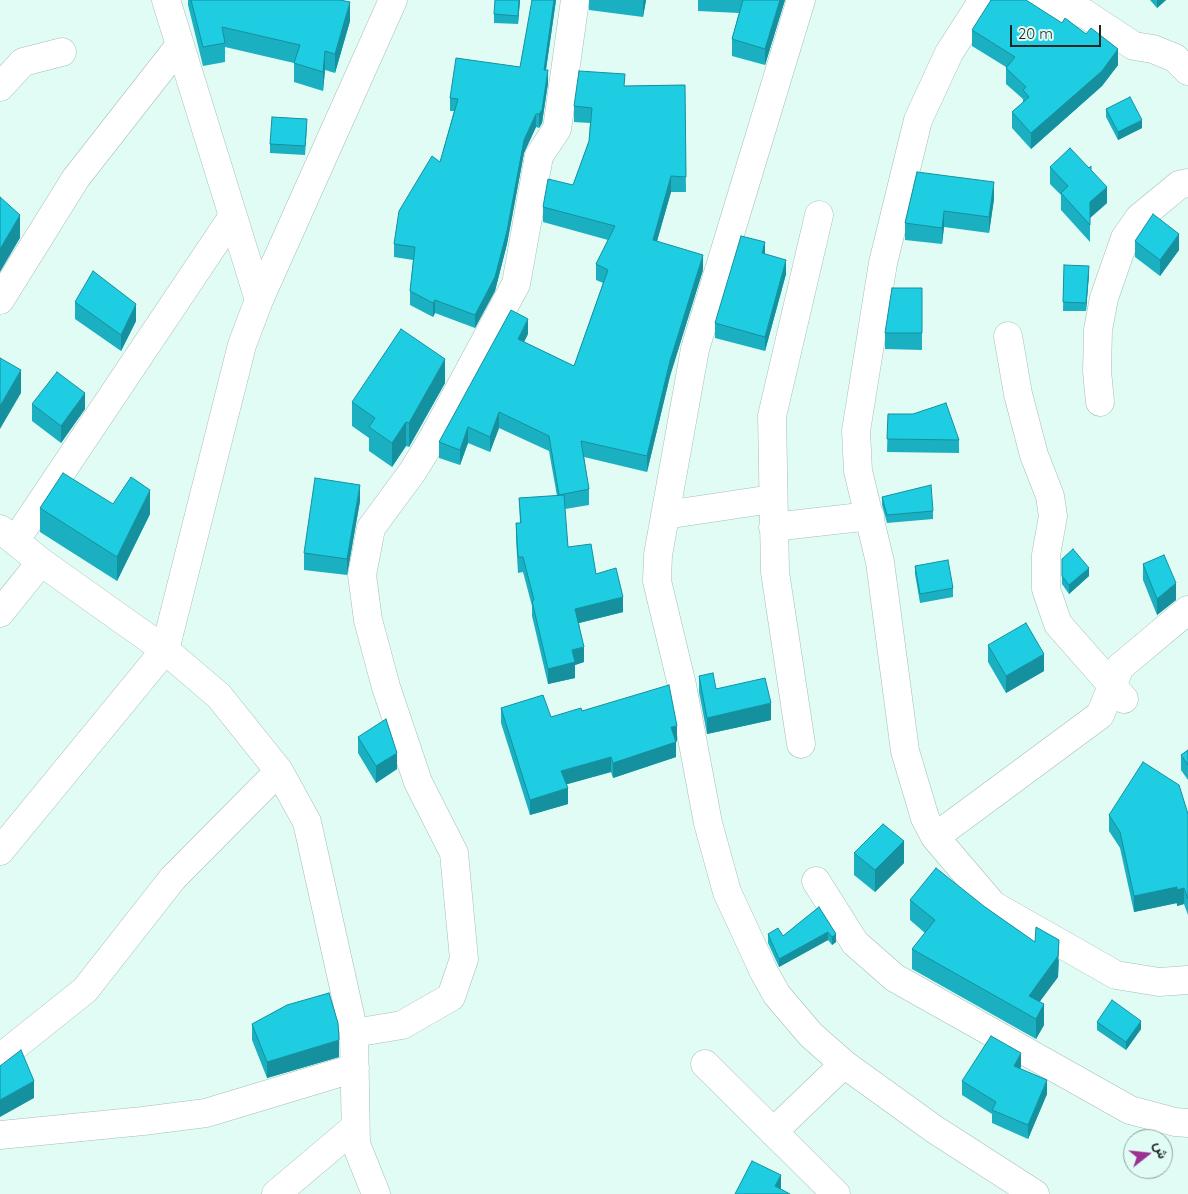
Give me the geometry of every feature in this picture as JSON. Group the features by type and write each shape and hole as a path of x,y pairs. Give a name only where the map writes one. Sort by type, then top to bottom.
{"street":[{"path":"166,0 259,300"},
{"path":"0,851 166,650 242,345 259,300 393,0"},
{"path":"354,1033 402,1025 451,997 464,959 454,853 418,782 386,687 368,620 362,575 371,528 413,471 433,438 516,284 539,156 558,129 575,0"},
{"path":"801,0 696,349 658,555 657,581 682,685 708,823 728,892 764,972 777,995 811,1035 844,1064 934,1128 1035,1194"},
{"path":"983,0 949,53 918,120 883,264 856,431 858,471 880,562 905,751 925,818 935,837 994,905 1116,975 1158,982 1188,980"},
{"path":"1033,0 1045,10 1086,6 1134,46 1153,49 1175,58 1188,71"},
{"path":"0,300 76,178 180,45"},
{"path":"0,87 23,62 62,52"},
{"path":"1100,402 1097,371 1098,330 1104,298 1125,238 1139,218 1179,186 1188,183"},
{"path":"801,744 775,572 772,499 772,416 819,215"},
{"path":"233,216 8,535 42,562 166,650 219,696 279,772 307,822 354,1033 354,1128 356,1144 376,1194"},
{"path":"1008,336 1018,394 1034,455 1050,496 1052,509 1053,516 1046,555 1046,589 1058,624 1118,692"},
{"path":"665,515 772,499"},
{"path":"774,527 870,516"},
{"path":"0,613 42,562"},
{"path":"935,837 1100,715 1118,692 1120,667 1188,610"},
{"path":"0,1058 85,990 173,878 279,772"},
{"path":"816,881 855,943 895,978 1130,1110 1176,1122 1188,1123"},
{"path":"705,1064 836,1194"},
{"path":"773,1132 844,1064"},
{"path":"0,1135 206,1113 355,1068"},
{"path":"276,1194 354,1128"}],"building":[{"path":"191,0 340,0 350,2 335,54 325,51 323,72 294,63 300,45 222,27 225,43 203,47"},
{"path":"495,0 519,0 518,16 494,14"},
{"path":"532,0 554,0 544,70 548,70 542,110 539,114 536,114 524,140 507,231 495,277 475,315 435,300 433,303 410,291 415,247 394,244 399,211 432,156 440,162 458,99 450,98 456,58 520,67"},
{"path":"743,0 780,0 765,49 732,39"},
{"path":"991,0 1026,0 1062,23 1065,18 1086,34 1091,28 1118,49 1102,71 1031,133 1012,112 1029,97 1023,90 1026,87 1006,68 1015,57 972,30"},
{"path":"579,71 625,74 624,86 685,85 686,177 671,176 653,240 703,255 670,361 647,456 581,441 589,489 559,495 549,436 499,412 490,437 468,427 460,450 439,442 511,310 528,319 518,339 574,366 608,270 596,264 615,226 543,207 548,179 573,185 589,141 592,108 574,106"},
{"path":"1130,97 1142,120 1118,132 1106,109"},
{"path":"272,117 307,119 305,146 270,144"},
{"path":"1070,148 1089,168 1091,166 1091,170 1107,187 1090,202 1090,225 1061,193 1068,186 1050,167"},
{"path":"917,172 994,182 989,217 944,211 942,228 905,223"},
{"path":"0,197 20,215 0,249"},
{"path":"1153,214 1179,234 1160,260 1135,241"},
{"path":"741,236 765,242 762,253 786,260 765,337 715,323"},
{"path":"1064,265 1089,266 1086,303 1063,302"},
{"path":"93,271 136,304 121,335 75,302"},
{"path":"892,288 922,288 922,333 885,333"},
{"path":"401,329 445,359 409,423 406,422 392,443 369,427 375,418 352,402"},
{"path":"0,358 21,370 0,406"},
{"path":"57,372 85,393 61,426 32,404"},
{"path":"946,403 959,440 887,439 888,414 913,414"},
{"path":"63,473 113,504 131,477 150,490 117,557 40,508"},
{"path":"315,478 360,485 347,559 304,553"},
{"path":"931,485 933,511 887,515 882,497"},
{"path":"564,495 568,547 591,544 596,574 616,568 623,597 575,609 584,647 572,650 575,662 548,669 523,557 518,557 516,523 521,523 519,498"},
{"path":"1073,549 1089,568 1069,585 1062,576 1062,559"},
{"path":"1164,555 1176,583 1157,599 1143,564"},
{"path":"948,560 953,588 920,594 915,566"},
{"path":"1026,623 1044,654 1006,676 988,645"},
{"path":"713,673 716,689 765,678 771,703 707,718 699,676"},
{"path":"669,685 677,726 671,727 676,742 613,763 611,757 561,771 568,788 530,800 501,708 543,695 551,717 581,708 582,711"},
{"path":"386,719 397,753 376,766 358,737"},
{"path":"1188,750 1188,765 1181,755"},
{"path":"1143,762 1179,785 1188,814 1188,899 1184,888 1177,890 1177,887 1134,896 1120,832 1109,815"},
{"path":"883,824 904,841 875,870 854,853"},
{"path":"936,868 985,907 1035,942 1036,927 1059,940 1058,956 1029,996 1044,1004 1036,1019 912,949 935,920 910,900"},
{"path":"819,907 836,934 832,937 828,932 779,959 768,934 778,928 783,936"},
{"path":"329,993 338,1023 339,1040 267,1062 252,1024 287,1005"},
{"path":"1112,1000 1141,1021 1126,1042 1097,1022"},
{"path":"991,1036 1021,1053 1014,1066 1047,1080 1028,1125 992,1110 996,1102 962,1081"},
{"path":"21,1050 34,1081 0,1100 0,1066"},
{"path":"752,1161 781,1175 775,1186 790,1194 735,1194"}]}
